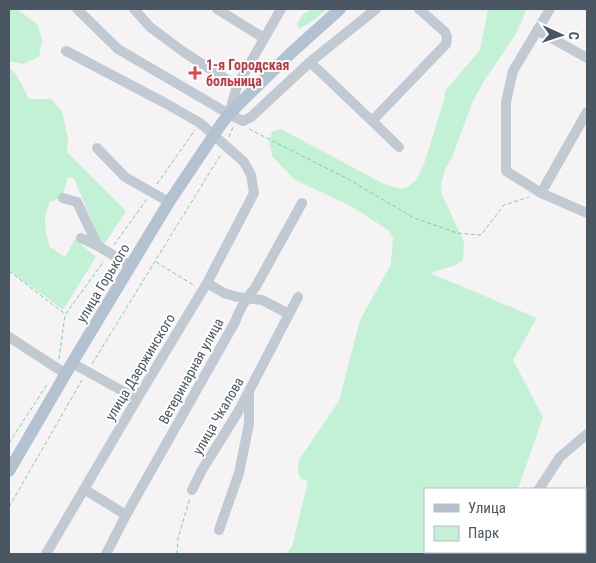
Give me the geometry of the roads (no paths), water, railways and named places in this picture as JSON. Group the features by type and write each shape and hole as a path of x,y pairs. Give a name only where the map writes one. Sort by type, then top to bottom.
{"main road":[{"name":"улица Горького","path":"9,471 13,456 65,368 131,266 169,202 214,135 292,52 340,9"}],"street":[{"path":"77,9 118,49 232,118 243,121 251,117 310,62 376,9"},
{"path":"134,9 150,27 185,53 237,86"},
{"path":"218,9 264,38"},
{"path":"232,118 237,86 281,9"},
{"path":"372,121 446,44 447,37 445,32 419,9"},
{"path":"550,9 513,71 506,102 506,171 541,193 587,213"},
{"path":"537,30 587,58"},
{"path":"66,51 200,123 214,135"},
{"path":"310,62 399,147"},
{"path":"541,193 587,112"},
{"name":"улица Дзержинского","path":"46,554 205,287 254,193 251,175 244,162 214,135"},
{"path":"97,148 125,177 169,202"},
{"path":"63,198 76,202 98,246"},
{"name":"Ветеринарная улица","path":"106,554 235,322 239,310 255,288 302,203"},
{"path":"81,238 131,266"},
{"path":"205,287 237,297 262,300 289,314"},
{"name":"улица Чкалова","path":"192,490 202,470 238,412 298,298"},
{"path":"9,337 65,368 87,372 137,399"},
{"path":"219,530 239,473 249,424 249,392"},
{"path":"540,488 560,457 587,434"},
{"path":"84,488 126,515"}],"place":[{"name":"1-я Городская больница","path":"195,73"}]}
